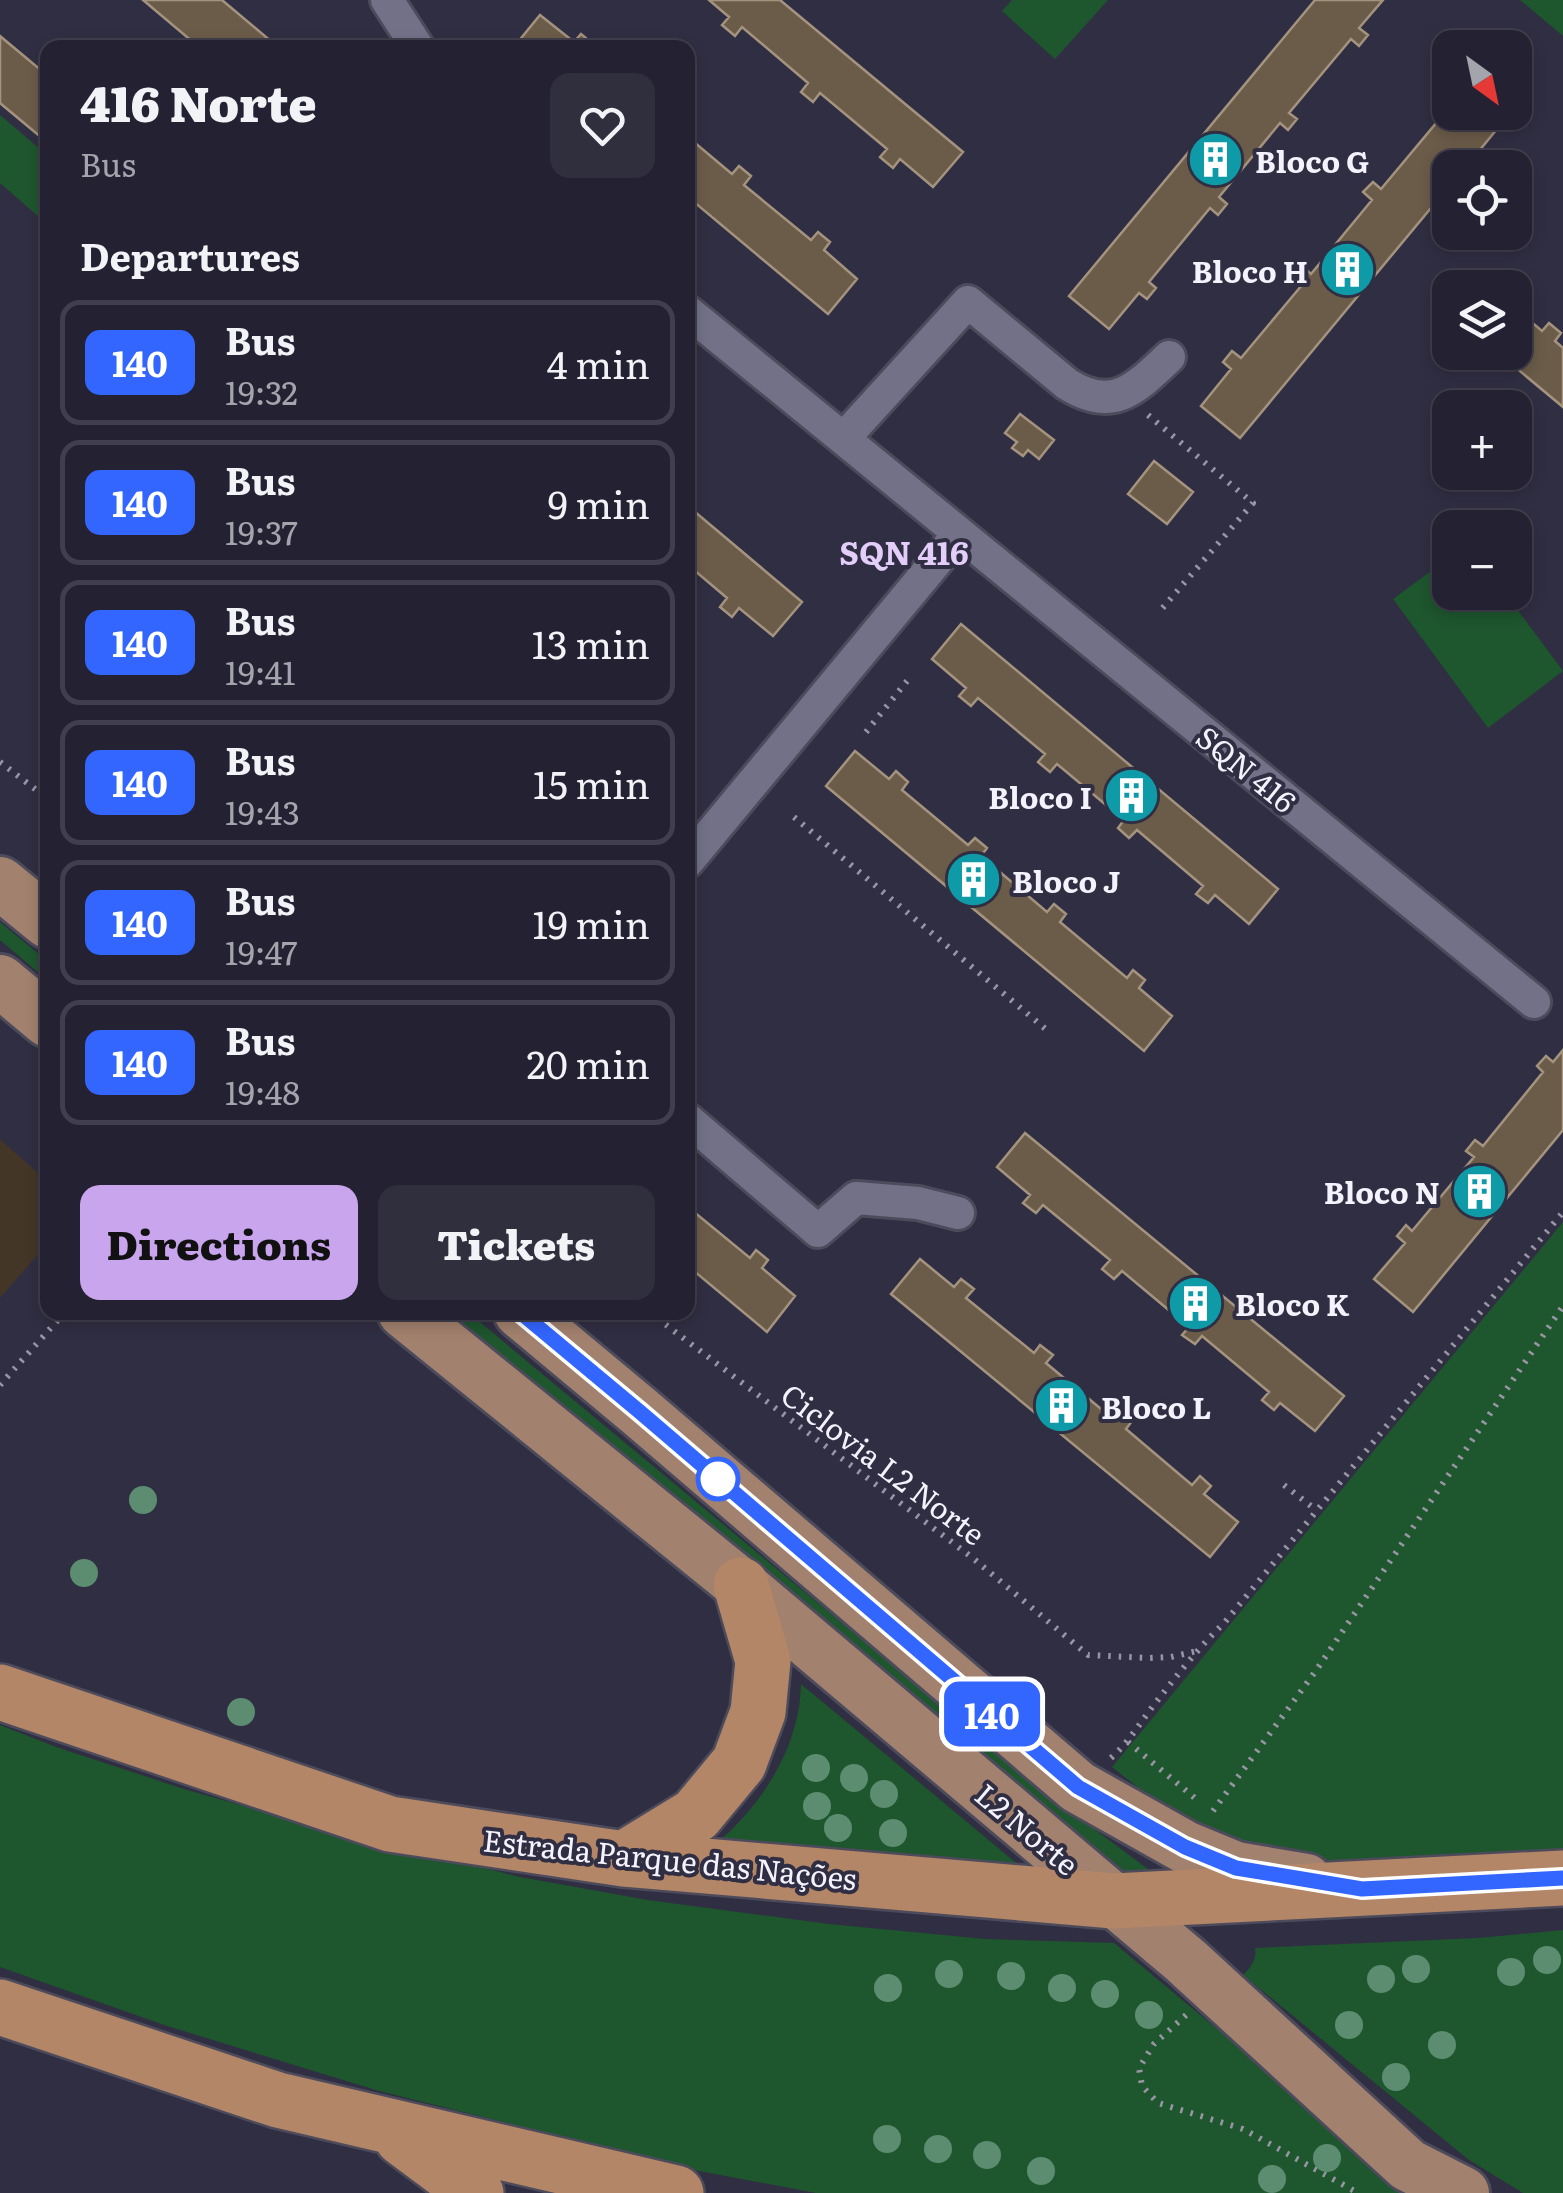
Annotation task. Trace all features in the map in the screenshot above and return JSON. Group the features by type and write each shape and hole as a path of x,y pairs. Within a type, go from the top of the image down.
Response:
{"highway":[{"path":"624,1859 696,1815 740,1763 758,1712 763,1661 741,1586"},
{"name":"Estrada Parque das Nações","path":"0,1692 390,1824 624,1859 1114,1901 1362,1889"},
{"path":"1362,1889 1563,1878"},
{"path":"0,2007 278,2100 676,2193"},
{"path":"384,2125 476,2193"}],"main road":[{"path":"0,883 40,916"},
{"path":"0,982 40,1014"},
{"name":"L2 Norte","path":"414,1320 741,1586 1186,1962 1408,2165 1463,2193"},
{"path":"530,1320 1078,1787 1185,1847 1236,1868 1362,1889"}],"street":[{"path":"387,0 414,40"},
{"path":"413,0 419,40"},
{"path":"844,438 968,302 1084,395 1118,396 1140,384 1169,357"},
{"name":"SQN 416","path":"695,318 1534,1002"},
{"path":"695,853 959,534"},
{"path":"695,1126 818,1231 856,1198 918,1203 958,1213"}],"path":[{"path":"1147,414 1253,502 1160,611"},
{"path":"866,732 907,681"},
{"path":"0,762 40,793"},
{"path":"794,818 1048,1031"},
{"path":"1107,1762 1128,1742 1198,1650 1563,1212"},
{"path":"1128,1742 1212,1812 1315,1672 1563,1306"},
{"path":"0,1385 57,1320"},
{"name":"Ciclovia L2 Norte","path":"660,1320 974,1559 1088,1655 1149,1658 1198,1650"},
{"path":"1284,1484 1316,1510"}],"shaded area":[{"path":"0,1139 40,1175 40,1252 0,1298"}],"green space":[{"path":"1012,0 1108,0 1055,59 1002,11"},
{"path":"1520,0 1563,0 1563,36"},
{"path":"0,115 40,149 40,218 0,183"},
{"path":"1432,570 1432,610 1518,610 1563,671 1488,728 1393,599"},
{"path":"0,922 40,955 40,974 0,940"},
{"path":"1563,1222 1563,1867 1387,1860 1295,1863 1256,1855 1169,1812 1112,1767"},
{"path":"456,1320 477,1320 1055,1800 1152,1872 1137,1887"},
{"path":"801,1684 1038,1881 718,1842 750,1810 776,1772 794,1729"},
{"path":"0,1725 184,1789 520,1877 648,1900 829,1924 985,1939 1114,1943 1414,2193 816,2193 694,2170 379,2091 164,2025 0,1967"},
{"path":"1563,1930 1563,2193 1523,2193 1469,2160 1243,1975 1253,1963 1255,1948 1478,1938"}],"building":[{"path":"143,0 222,0 270,40 190,40"},
{"path":"709,0 780,0 963,152 933,187 900,159 893,168 880,157 887,149 820,93 813,102 801,92 808,83 742,27 735,36 722,25 729,17"},
{"name":"Bloco G","path":"1315,0 1383,0 1359,28 1368,35 1359,46 1351,39 1289,113 1297,119 1288,130 1280,123 1219,197 1227,204 1218,215 1210,208 1149,282 1156,288 1147,299 1139,293 1109,329 1069,296"},
{"path":"540,15 571,40 520,40"},
{"path":"0,36 40,69 40,136 0,103"},
{"name":"Bloco H","path":"1432,128 1496,130 1480,150 1432,150 1432,207 1240,438 1201,406 1231,369 1223,362 1232,351 1241,358 1302,285 1293,277 1302,266 1311,274 1372,200 1363,192 1373,182 1381,189"},
{"path":"695,143 732,174 739,166 751,176 744,185 811,240 818,232 830,242 824,250 857,279 828,314 695,203"},
{"path":"1532,322 1542,331 1549,323 1561,333 1555,341 1563,348 1563,407 1519,370 1532,370"},
{"path":"1020,414 1054,440 1039,459 1028,450 1023,456 1012,448 1017,442 1005,433"},
{"path":"1154,461 1193,492 1167,524 1128,494"},
{"path":"695,512 802,602 773,636 739,608 732,617 720,607 727,598 695,571"},
{"name":"Bloco I","path":"961,624 1278,889 1249,924 1215,895 1208,903 1196,894 1203,886 1137,830 1129,838 1118,828 1124,820 1057,764 1050,772 1038,762 1045,754 978,698 971,706 959,696 966,688 932,659"},
{"name":"Bloco J","path":"855,751 889,779 896,771 908,782 902,790 968,845 975,838 987,848 981,856 1047,912 1054,904 1066,914 1060,922 1127,978 1133,970 1145,980 1139,988 1172,1016 1144,1051 826,786"},
{"name":"Bloco N","path":"1563,1050 1563,1130 1413,1312 1374,1279 1405,1243 1397,1236 1406,1225 1412,1231 1474,1157 1466,1151 1475,1140 1483,1146 1543,1072 1537,1066 1546,1056 1553,1062"},
{"name":"Bloco K","path":"1025,1133 1344,1396 1315,1431 1280,1403 1274,1410 1262,1400 1269,1392 1202,1336 1195,1344 1182,1335 1189,1327 1122,1271 1114,1279 1102,1269 1110,1260 1043,1205 1036,1213 1023,1203 1030,1195 997,1167"},
{"path":"695,1213 750,1258 756,1250 768,1260 762,1268 795,1296 767,1332 695,1272"},
{"name":"Bloco L","path":"920,1259 954,1287 961,1279 974,1289 966,1298 1034,1353 1040,1345 1053,1355 1046,1363 1113,1419 1120,1411 1132,1421 1126,1429 1192,1485 1200,1476 1211,1486 1204,1494 1238,1522 1210,1557 891,1294"}],"bus line":[{"name":"140","path":"530,1320 1078,1787 1185,1847 1236,1868 1362,1889 1563,1878"}],"place":[{"name":"Bloco G","path":"1216,160"},
{"name":"Bloco H","path":"1347,270"},
{"name":"Bloco I","path":"1131,796"},
{"name":"Bloco J","path":"973,880"},
{"name":"Bloco N","path":"1479,1191"},
{"name":"Bloco K","path":"1196,1303"},
{"name":"Bloco L","path":"1062,1406"}],"district":[{"name":"SQN 416","path":"904,551"}]}
